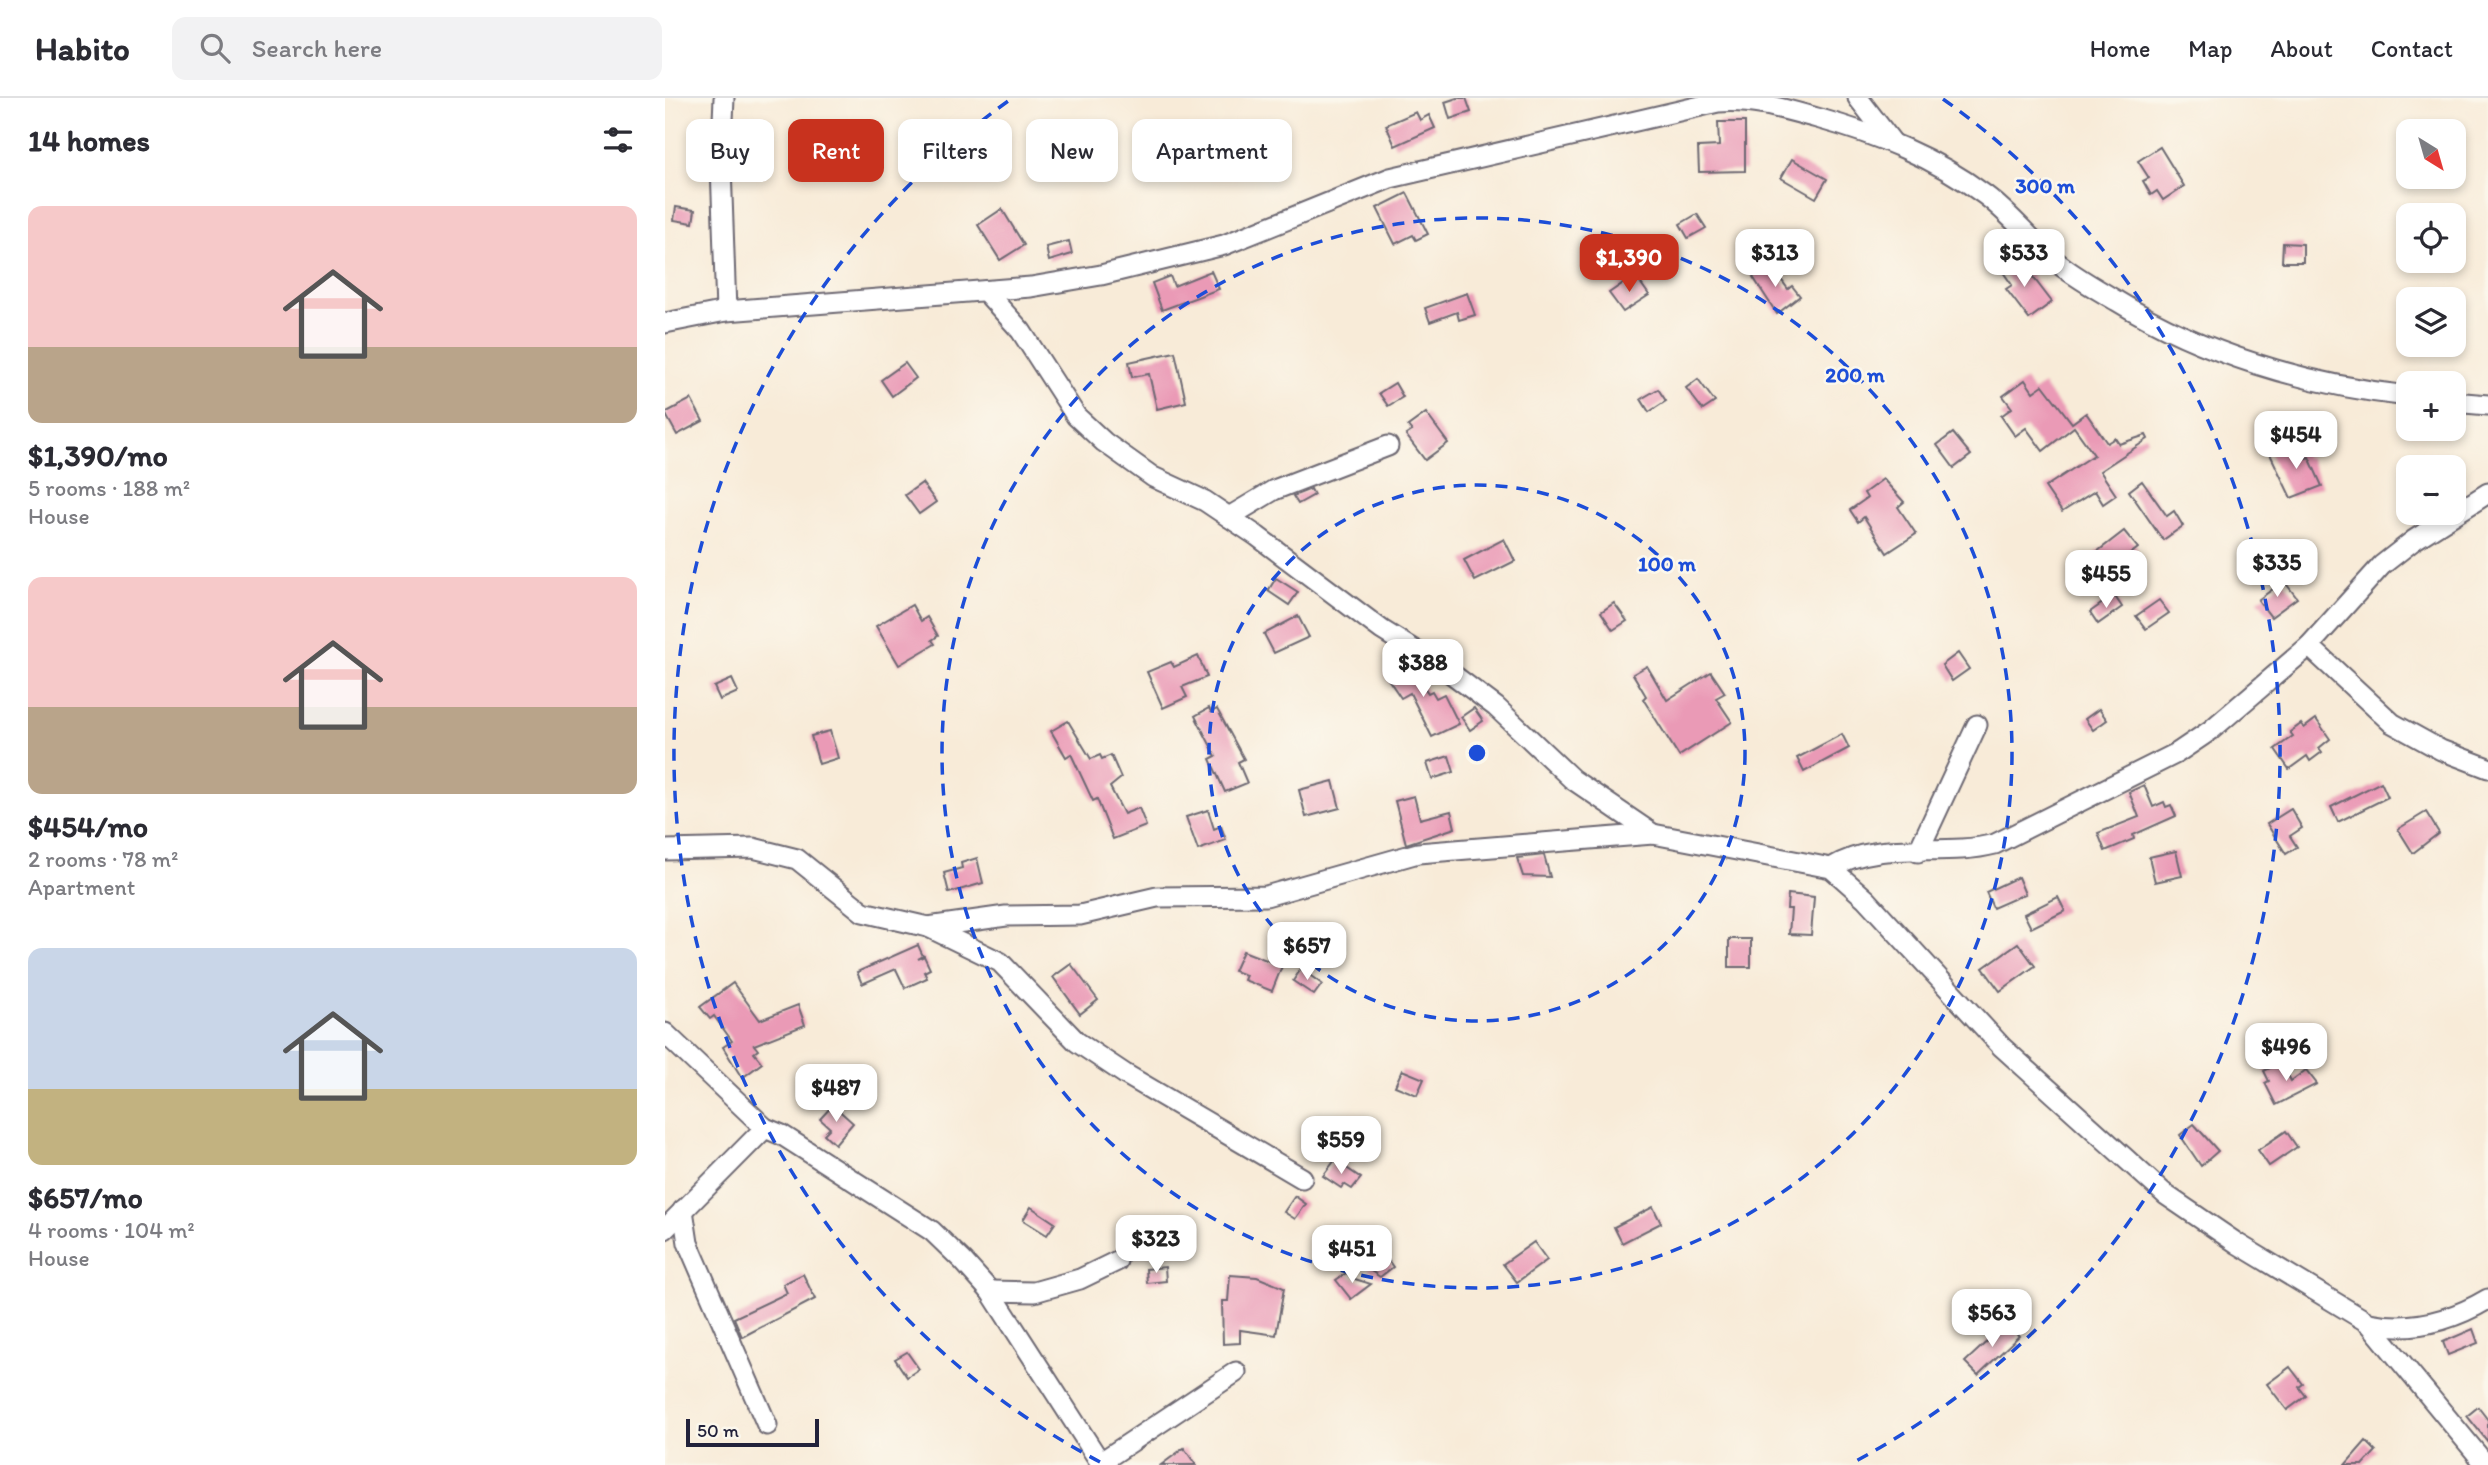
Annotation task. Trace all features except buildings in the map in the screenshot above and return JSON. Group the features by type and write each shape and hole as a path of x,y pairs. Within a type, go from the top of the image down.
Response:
{"street":[{"path":"724,98 721,166 726,310"},
{"path":"1859,98 1892,142"},
{"path":"665,323 726,310 1031,287 1101,275 1212,248 1390,178 1719,102 1742,99 1793,111 1892,142 1931,160 1986,196 2059,264 2119,303 2201,343 2270,369 2396,395"},
{"path":"985,291 1021,331 1076,416 1095,433 1153,477 1205,501 1230,517 1382,630 1496,706 1572,779 1653,834"},
{"path":"2466,403 2488,405"},
{"path":"1230,517 1275,490 1388,446"},
{"path":"1831,867 1863,853 1970,851 1995,844 2177,753 2269,683 2309,646 2382,565 2414,540 2488,494"},
{"path":"2309,646 2392,723 2441,750 2488,768"},
{"path":"1918,852 1977,725"},
{"path":"928,927 1006,916 1080,915 1157,897 1266,896 1418,853 1653,834 1831,867 1866,899 2001,1047 2166,1195 2238,1244 2369,1323 2486,1465"},
{"path":"665,850 753,848 797,859 863,912 928,927 1000,962 1086,1048 1302,1178"},
{"path":"665,1033 765,1128 782,1135 932,1231 990,1291 1102,1463 1236,1372"},
{"path":"665,1229 765,1128"},
{"path":"683,1210 688,1243 767,1425"},
{"path":"990,1291 1034,1292 1080,1279 1117,1261"},
{"path":"2369,1323 2405,1325 2447,1320 2488,1299"}]}
